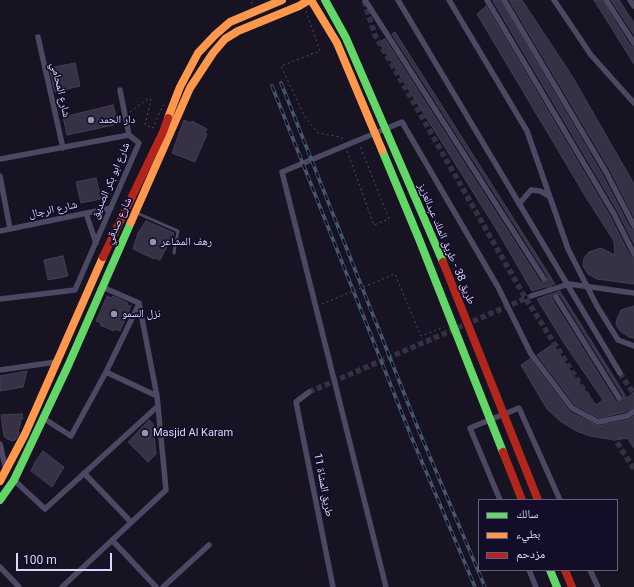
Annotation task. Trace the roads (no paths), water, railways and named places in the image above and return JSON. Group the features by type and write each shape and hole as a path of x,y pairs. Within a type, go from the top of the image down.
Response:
{"street":[{"name":"شارع صدقي","path":"0,481 25,434 91,283 163,132 180,87 198,53 215,34 230,22 282,0"},
{"name":"شارع صدقي","path":"0,500 14,480 68,366 190,88 213,53 225,39 310,0"},
{"name":"طريق 38 - طريق الملك عبدالعزيز","path":"310,0 337,43 416,232 522,499"},
{"name":"طريق 38 - طريق الملك عبدالعزيز","path":"325,0 346,38 408,184 433,238 538,499"},
{"path":"365,0 544,279"},
{"path":"398,0 620,373"},
{"path":"449,0 526,131 568,249 597,306 618,340 634,346"},
{"path":"504,0 606,172 634,226"},
{"path":"554,0 591,55 634,103"},
{"path":"606,0 634,43"},
{"path":"630,0 634,6"},
{"path":"488,1 614,214 634,254"},
{"name":"شارع المحامي","path":"38,37 63,148"},
{"path":"120,90 129,135"},
{"path":"171,110 179,113"},
{"path":"386,587 282,172 402,122 498,287 531,354 572,408 598,422 627,416 634,411"},
{"name":"شارع ابو بكر الصديق","path":"0,159 129,135 139,143 75,290 0,299"},
{"path":"0,176 10,229"},
{"path":"519,204 531,190 540,191 549,196"},
{"name":"شارع الرجال","path":"0,231 111,208"},
{"path":"86,213 96,243"},
{"path":"91,283 139,303"},
{"path":"531,296 569,284 634,294"},
{"path":"556,297 619,398"},
{"path":"43,418 71,436 106,372 139,303"},
{"path":"62,587 166,490 157,396 139,303"},
{"path":"0,370 56,362 68,366"},
{"path":"106,372 157,396"},
{"name":"طريق المشاة 11","path":"308,392 296,402 333,587"},
{"path":"14,480 45,509 158,406"},
{"path":"500,499 470,428 519,408 560,499"},
{"path":"0,444 6,470"},
{"path":"84,473 131,522"},
{"path":"112,540 156,587"},
{"path":"163,587 208,545"},
{"path":"0,567 19,587"},
{"path":"529,571 536,587"},
{"path":"550,571 557,587"},
{"path":"565,571 572,587"},
{"path":"590,571 598,587"}],"lane":[{"path":"135,213 178,231 174,253"}],"tunnel":[{"path":"364,1 375,35 523,294 634,469"},
{"path":"544,279 556,297"},
{"path":"309,392 529,297"},
{"path":"620,373 634,394"},
{"path":"619,398 634,422"}],"railway":[{"path":"281,83 419,431 478,570"},
{"path":"272,86 411,436 475,587"},
{"path":"478,571 485,587"}],"place":[{"name":"دار الحمد","path":"91,120"},
{"name":"رهف المشاعر","path":"153,242"},
{"name":"نزل السمو","path":"114,314"},
{"name":"Masjid Al Karam","path":"145,433"}]}
